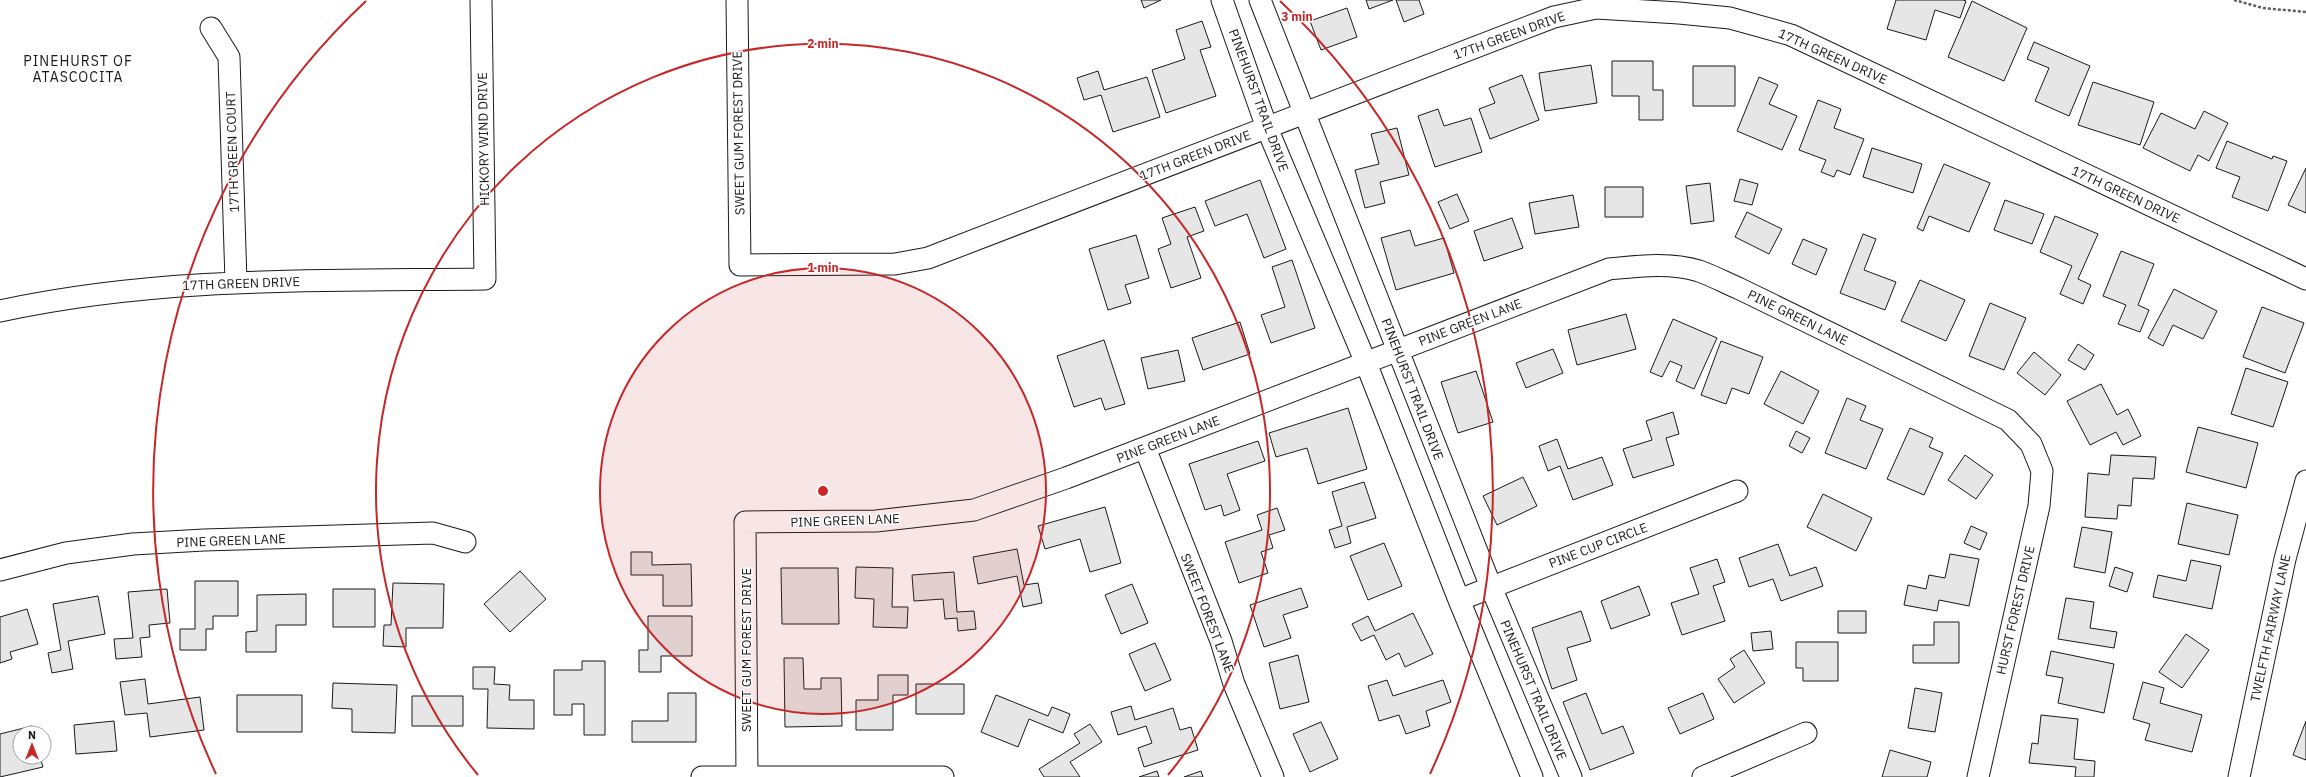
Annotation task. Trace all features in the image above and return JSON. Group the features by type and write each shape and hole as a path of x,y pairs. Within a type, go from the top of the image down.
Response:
{"street":[{"name":"HICKORY WIND DRIVE","path":"481,0 485,279"},
{"name":"SWEET GUM FOREST DRIVE","path":"737,0 740,265"},
{"name":"PINEHURST TRAIL DRIVE","path":"1222,0 1267,128 1366,363 1459,600 1532,777"},
{"name":"PINEHURST TRAIL DRIVE","path":"1260,0 1491,587 1571,777"},
{"name":"17TH GREEN DRIVE","path":"740,265 895,264 928,258 1267,128 1304,112 1554,17 1595,4 1730,18 1791,35 2306,279"},
{"name":"17TH GREEN COURT","path":"211,28 229,56 236,282"},
{"name":"PINE GREEN LANE","path":"745,522 876,521 974,510 1145,448 1609,269 1671,266 1699,271 1740,289 2001,416 2008,420 2031,444"},
{"name":"17TH GREEN DRIVE","path":"0,311 74,298 151,288 236,282 485,279"},
{"name":"HURST FOREST DRIVE","path":"1978,777 2039,506 2042,471 2031,444"},
{"name":"SWEET FOREST LANE","path":"1145,448 1221,641 1234,684 1273,777"},
{"name":"TWELFTH FAIRWAY LANE","path":"2239,777 2284,558 2306,481"},
{"name":"PINE CUP CIRCLE","path":"1459,600 1737,491"},
{"name":"SWEET GUM FOREST DRIVE","path":"745,522 747,777"},
{"name":"PINE GREEN LANE","path":"0,570 66,553 141,543 433,534 465,542"},
{"path":"1703,777 1806,733"},
{"path":"702,777 943,777"}],"path":[{"path":"2234,0 2263,8 2306,12"}],"building":[{"path":"1141,0 1161,0 1144,8"},
{"path":"1366,0 1393,0 1369,9"},
{"path":"1396,0 1419,0 1424,14 1404,22"},
{"path":"1896,0 1966,1 1960,18 1935,10 1926,40 1887,29"},
{"path":"1972,1 2027,28 2004,81 1948,57"},
{"path":"1347,8 1357,37 1321,50 1310,21"},
{"path":"1202,21 1211,47 1200,50 1216,96 1166,113 1152,70 1185,59 1176,30"},
{"path":"2034,42 2090,66 2069,116 2035,101 2049,68 2027,59"},
{"path":"1612,61 1653,61 1653,90 1663,90 1663,120 1639,120 1639,96 1612,96"},
{"path":"1591,65 1597,103 1545,111 1539,73"},
{"path":"1693,66 1735,66 1735,106 1693,106"},
{"path":"1098,71 1104,90 1147,77 1160,117 1113,132 1101,95 1084,100 1077,78"},
{"path":"1522,75 1539,120 1490,139 1479,109 1495,103 1489,88"},
{"path":"1759,77 1778,85 1769,104 1797,116 1782,150 1737,131"},
{"path":"2093,82 2154,102 2140,145 2078,125"},
{"path":"1818,100 1841,109 1834,128 1864,139 1850,175 1837,170 1834,177 1821,172 1826,160 1799,150"},
{"path":"1438,109 1444,126 1471,118 1482,152 1435,167 1418,116"},
{"path":"2204,111 2228,123 2209,161 2198,155 2190,171 2143,148 2161,113 2195,129"},
{"path":"1397,128 1409,175 1380,182 1385,203 1365,208 1355,170 1379,164 1371,134"},
{"path":"2227,141 2272,159 2273,156 2287,161 2268,211 2232,197 2240,177 2216,168"},
{"path":"1872,148 1922,164 1913,193 1863,177"},
{"path":"1944,164 1990,183 1969,232 1929,216 1923,231 1917,228"},
{"path":"2306,168 2306,213 2288,205"},
{"path":"1740,179 1758,184 1752,205 1734,201"},
{"path":"1260,180 1286,249 1264,258 1247,214 1215,226 1205,201"},
{"path":"1710,183 1714,221 1691,224 1686,186"},
{"path":"1605,187 1643,187 1643,217 1605,217"},
{"path":"1457,194 1469,221 1450,229 1438,202"},
{"path":"1573,195 1579,227 1535,234 1529,203"},
{"path":"2005,200 2044,214 2032,244 1994,230"},
{"path":"1195,207 1204,231 1187,237 1201,278 1171,288 1158,249 1171,244 1162,218"},
{"path":"1747,212 1782,229 1769,254 1735,237"},
{"path":"2055,216 2098,234 2078,279 2091,285 2083,304 2060,294 2072,266 2040,252"},
{"path":"1512,218 1523,248 1484,261 1474,231"},
{"path":"1410,230 1415,246 1444,238 1454,273 1396,290 1381,238"},
{"path":"1863,234 1876,239 1864,270 1896,282 1885,310 1840,293"},
{"path":"1136,235 1149,278 1125,285 1131,303 1108,310 1089,249"},
{"path":"1803,239 1827,249 1816,275 1792,264"},
{"path":"2121,251 2154,264 2138,305 2149,310 2140,332 2118,324 2126,305 2103,296"},
{"path":"1292,260 1315,328 1271,343 1261,315 1285,307 1272,267"},
{"path":"1920,280 1965,300 1946,341 1901,321"},
{"path":"2174,289 2217,311 2203,339 2173,325 2163,346 2148,338"},
{"path":"1990,303 2026,318 2004,370 1969,356"},
{"path":"2262,307 2304,323 2285,373 2243,357"},
{"path":"1626,314 1636,349 1577,365 1568,330"},
{"path":"1673,319 1717,338 1694,389 1676,381 1682,366 1670,361 1662,377 1650,372"},
{"path":"1240,322 1250,354 1203,370 1192,338"},
{"path":"1104,340 1125,404 1105,410 1101,398 1074,407 1057,356"},
{"path":"1721,341 1763,357 1749,394 1732,388 1726,404 1701,395"},
{"path":"2078,344 2094,355 2085,370 2068,360"},
{"path":"1553,349 1563,373 1526,388 1516,363"},
{"path":"1178,350 1185,381 1148,389 1141,358"},
{"path":"2034,352 2061,375 2045,395 2017,373"},
{"path":"2246,368 2288,382 2273,427 2231,414"},
{"path":"1476,371 1493,422 1458,433 1441,382"},
{"path":"1781,371 1819,391 1803,424 1764,404"},
{"path":"2101,384 2117,415 2128,409 2141,436 2123,445 2116,432 2090,445 2067,401"},
{"path":"1847,398 1866,406 1860,420 1883,429 1866,469 1825,453"},
{"path":"1348,408 1367,469 1318,484 1307,448 1276,457 1269,433"},
{"path":"1673,412 1679,434 1666,438 1674,465 1633,478 1623,449 1652,440 1646,421"},
{"path":"2198,427 2258,443 2246,488 2186,472"},
{"path":"1910,428 1933,438 1929,447 1943,453 1924,495 1887,479"},
{"path":"1796,431 1810,438 1802,453 1789,446"},
{"path":"1557,439 1568,469 1602,457 1613,485 1573,500 1560,466 1548,471 1539,446"},
{"path":"1258,441 1265,461 1227,474 1240,510 1224,516 1221,505 1205,510 1189,464"},
{"path":"1965,455 1993,475 1976,499 1948,480"},
{"path":"2111,455 2156,457 2154,479 2133,478 2131,506 2118,505 2117,519 2085,517 2088,473 2109,475"},
{"path":"1523,477 1537,506 1497,525 1483,496"},
{"path":"1364,482 1376,518 1347,527 1351,543 1335,548 1329,530 1342,526 1332,492"},
{"path":"1823,494 1872,518 1856,551 1807,527"},
{"path":"2187,503 2238,515 2229,555 2178,544"},
{"path":"1105,507 1121,563 1090,572 1080,539 1045,549 1038,526"},
{"path":"1277,508 1285,530 1269,535 1273,548 1261,552 1268,573 1239,583 1225,542 1262,530 1257,515"},
{"path":"1971,526 1987,533 1980,550 1964,543"},
{"path":"2082,527 2112,532 2105,573 2074,567"},
{"path":"1384,543 1402,586 1368,600 1350,556"},
{"path":"1778,544 1790,576 1816,567 1823,586 1781,601 1773,579 1749,587 1739,558"},
{"path":"1017,549 1024,585 1038,583 1042,603 1023,607 1017,576 978,584 973,557"},
{"path":"631,552 652,552 652,565 691,564 692,606 663,606 663,575 631,575"},
{"path":"1950,554 1979,559 1969,606 1939,600 1937,611 1904,605 1908,585 1926,589 1929,575 1945,578"},
{"path":"1717,559 1725,582 1713,586 1725,621 1682,635 1671,603 1699,594 1690,568"},
{"path":"2191,560 2221,566 2212,609 2153,597 2158,575 2186,581"},
{"path":"856,567 893,568 892,607 908,607 907,628 873,627 874,599 855,598"},
{"path":"2115,567 2133,573 2127,592 2109,586"},
{"path":"781,568 838,568 839,624 782,624"},
{"path":"520,571 546,599 510,632 484,604"},
{"path":"954,572 957,612 974,611 976,629 958,631 957,618 945,619 943,599 914,601 912,575"},
{"path":"195,581 238,581 238,616 213,616 213,629 206,629 206,650 180,650 180,629 195,629"},
{"path":"393,583 444,584 443,628 406,628 406,647 383,646 384,625 391,625"},
{"path":"1132,584 1148,623 1121,634 1105,595"},
{"path":"1639,586 1650,615 1611,629 1601,601"},
{"path":"1301,588 1308,607 1283,615 1291,638 1264,647 1250,605"},
{"path":"167,589 170,623 149,625 150,637 140,638 142,657 116,659 114,639 133,638 128,592"},
{"path":"333,589 375,589 375,627 333,627"},
{"path":"306,594 306,625 276,625 276,652 246,652 246,632 257,631 257,595"},
{"path":"98,596 105,634 68,641 73,669 52,673 48,653 61,650 53,604"},
{"path":"2066,598 2094,602 2090,628 2117,632 2114,648 2058,639"},
{"path":"27,609 38,644 10,652 12,659 0,663 0,617"},
{"path":"1581,611 1591,641 1567,648 1577,680 1552,689 1532,628"},
{"path":"1838,611 1866,611 1866,633 1838,633"},
{"path":"1413,613 1433,654 1405,667 1399,653 1386,660 1374,635 1361,641 1352,624 1368,616 1375,631"},
{"path":"648,616 692,616 692,656 661,656 661,672 639,672 639,650 648,650"},
{"path":"1934,622 1959,622 1959,663 1913,663 1913,645 1934,645"},
{"path":"1771,631 1773,649 1753,651 1751,633"},
{"path":"2186,634 2209,650 2182,688 2159,672"},
{"path":"1796,642 1838,642 1838,681 1803,681 1803,668 1796,668"},
{"path":"1155,643 1171,680 1145,691 1129,654"},
{"path":"1744,650 1765,683 1734,703 1718,679 1735,667 1730,659"},
{"path":"2051,651 2114,664 2104,713 2058,703 2063,678 2046,675"},
{"path":"1298,655 1309,702 1280,709 1269,663"},
{"path":"784,658 803,658 804,689 821,689 821,678 841,678 842,726 785,727"},
{"path":"582,661 605,661 605,735 584,735 584,704 572,704 572,715 554,715 554,670 582,670"},
{"path":"473,667 495,667 494,684 510,685 509,700 534,700 534,729 487,728 488,689 473,689"},
{"path":"878,675 908,675 908,695 893,695 893,730 856,730 856,700 878,700"},
{"path":"145,679 148,704 200,697 204,730 150,737 147,713 125,715 120,682"},
{"path":"1387,680 1393,696 1443,680 1451,702 1426,711 1430,726 1406,734 1399,715 1379,721 1368,686"},
{"path":"2143,682 2164,688 2160,703 2202,715 2192,752 2145,740 2150,724 2133,719"},
{"path":"333,683 397,685 395,733 352,732 352,709 332,708"},
{"path":"916,684 964,684 964,714 916,714"},
{"path":"1915,688 1942,693 1935,732 1908,728"},
{"path":"668,693 696,693 696,742 632,742 632,721 668,721"},
{"path":"1586,693 1602,734 1623,726 1634,753 1590,770 1563,702"},
{"path":"1703,693 1714,719 1680,734 1668,708"},
{"path":"237,695 302,695 302,732 237,732"},
{"path":"996,695 1048,716 1052,707 1070,714 1063,733 1029,719 1018,747 981,732"},
{"path":"412,696 463,696 463,726 412,726"},
{"path":"1131,706 1135,720 1173,708 1180,730 1191,727 1198,750 1144,767 1138,748 1152,743 1146,726 1118,735 1111,712"},
{"path":"2041,715 2078,719 2074,759 2095,761 2094,777 2075,777 2076,767 2029,763 2032,743 2038,744"},
{"path":"114,721 117,751 76,754 74,725"},
{"path":"2306,721 2306,760 2293,755"},
{"path":"1321,722 1338,759 1310,772 1293,734"},
{"path":"1090,724 1102,742 1070,762 1080,777 1044,777 1039,769 1080,743 1074,734"},
{"path":"12,731 12,765 42,765 43,767 0,777 0,734"},
{"path":"1890,750 1931,762 1927,777 1882,777"},
{"path":"1157,771 1159,777 1139,777"},
{"path":"1201,771 1203,777 1184,777"}],"district":[{"name":"PINEHURST OF ATASCOCITA","path":"78,70"}]}
